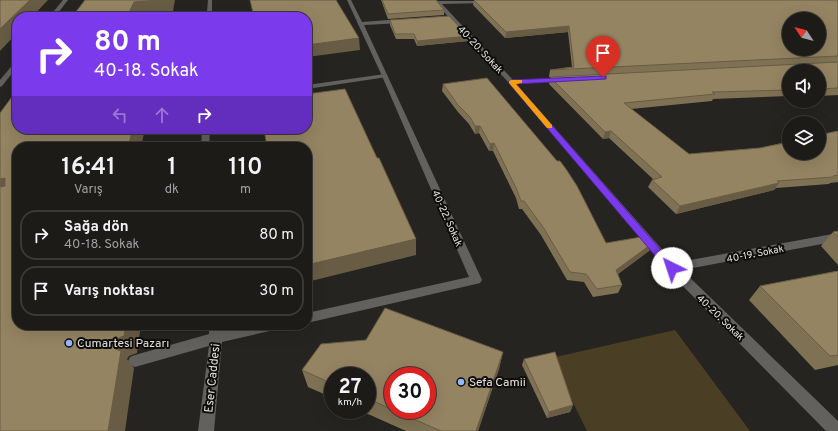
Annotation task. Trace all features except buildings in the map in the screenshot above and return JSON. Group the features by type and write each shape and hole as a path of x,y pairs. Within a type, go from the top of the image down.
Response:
{"street":[{"path":"56,12 66,0"},
{"path":"209,12 210,0"},
{"name":"40-22. Sokak","path":"312,317 476,280 385,76 349,0"},
{"path":"436,1 494,2"},
{"name":"40-20. Sokak","path":"436,1 448,18 511,82 672,268 837,431"},
{"path":"360,24 406,21"},
{"path":"0,86 12,70"},
{"path":"312,86 385,76"},
{"path":"511,82 574,79"},
{"name":"40-19. Sokak","path":"672,268 838,237"},
{"path":"135,362 215,331"},
{"name":"Eser Caddesi","path":"206,431 215,331"}],"shaded area":[{"path":"675,330 750,431 587,431 551,358"}],"slow traffic":[{"path":"520,82 511,82 550,127"}],"place":[{"name":"Cumartesi Pazarı","path":"69,343"},
{"name":"Sefa Camii","path":"461,382"}],"route":[{"path":"603,77 511,82 672,268"}]}
